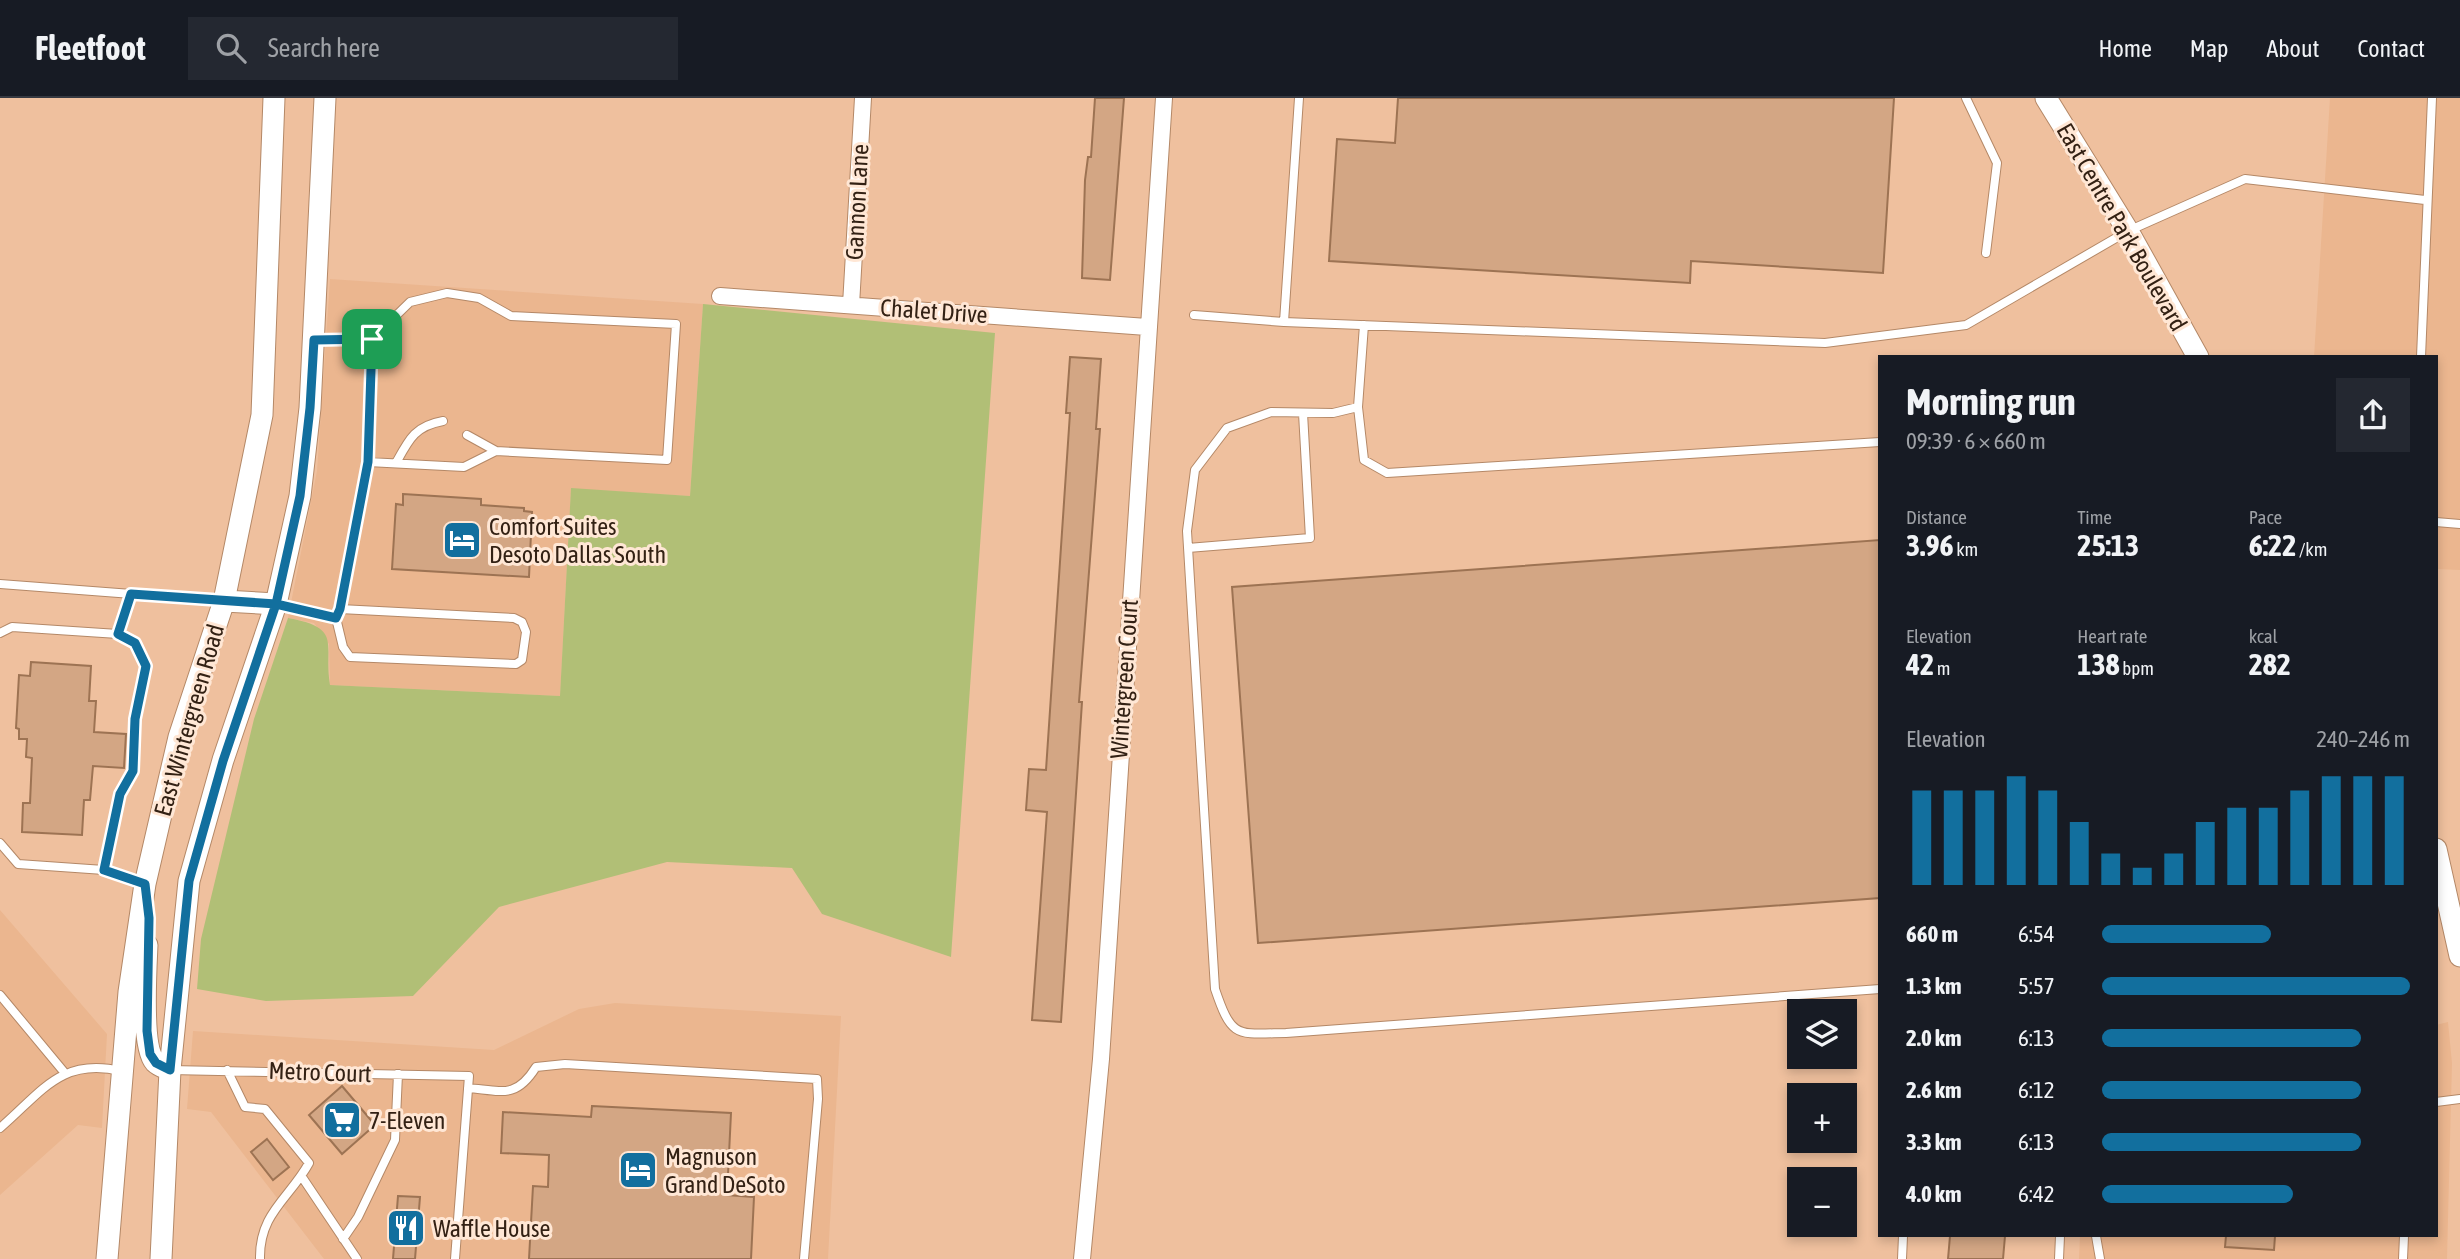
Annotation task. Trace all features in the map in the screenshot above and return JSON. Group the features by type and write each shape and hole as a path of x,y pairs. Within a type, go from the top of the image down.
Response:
{"main road":[{"name":"East Wintergreen Road","path":"107,1259 129,992 145,884 179,737 225,601 262,415 274,98"},
{"name":"East Wintergreen Road","path":"161,1259 170,1070 189,881 223,761 276,604 300,496 310,408 325,98"},
{"name":"East Centre Park Boulevard","path":"2046,98 2128,231 2197,355"},
{"path":"225,601 276,604"},
{"path":"2438,865 2442,897 2460,956"},
{"path":"145,884 149,918 147,1031 150,1054 156,1063 170,1070"}],"street":[{"name":"Gannon Lane","path":"851,305 863,98"},
{"name":"Wintergreen Court","path":"1082,1259 1101,1059 1164,98"},
{"name":"Chalet Drive","path":"720,296 1147,327"}],"lane":[{"path":"1283,322 1299,98"},
{"path":"1966,98 1997,163 1986,253"},
{"path":"2421,355 2425,200 2432,98"},
{"path":"1194,315 1283,322 1825,343 1966,325 2128,231 2245,179 2425,200"},
{"path":"314,340 372,339 410,302 447,293 479,298 511,316 676,324 667,460 496,451 467,435"},
{"path":"1364,325 1358,407 1364,460 1387,473 1878,443"},
{"path":"340,609 514,618 522,622 526,632 522,660 516,664 350,657 343,647 336,618 340,609 368,462 372,339"},
{"path":"1358,407 1333,414 1271,412 1227,428 1195,470 1188,548 1215,989 1226,1021 1244,1034 1878,989"},
{"path":"1188,548 1310,538 1303,413"},
{"path":"396,463 408,441 424,424 443,421"},
{"path":"368,462 464,467 496,451"},
{"path":"2438,522 2460,524"},
{"path":"0,584 225,601"},
{"path":"118,634 131,594"},
{"path":"276,604 336,618"},
{"path":"0,633 12,627 118,634 135,643 146,666 135,719 133,771 120,794 104,870"},
{"path":"0,843 18,864 104,870 145,884"},
{"path":"0,995 64,1072"},
{"path":"455,1259 468,1088 513,1091 526,1082 536,1067 565,1064 817,1079 818,1099 804,1259"},
{"path":"0,1128 64,1072 93,1065 123,1071"},
{"name":"Metro Court","path":"170,1070 469,1076 468,1088"},
{"path":"226,1070 245,1107 265,1109 309,1163 302,1177 272,1210 260,1259"},
{"path":"343,1239 358,1217 395,1140 398,1074"},
{"path":"2438,1101 2460,1099"},
{"path":"302,1177 357,1259"},
{"path":"1902,1259 1903,1237"},
{"path":"2059,1259 2060,1237"},
{"path":"2096,1237 2100,1259"},
{"path":"2403,1259 2404,1237"}],"shaded area":[{"path":"2330,98 2460,98 2460,570 2438,569 2438,355 2314,355"},
{"path":"330,279 703,304 690,496 571,489 560,696 330,685 329,644 314,623 288,618 317,471"},
{"path":"0,910 107,1034 102,1128 78,1125 0,1195"},
{"path":"615,1003 841,1016 828,1259 324,1259 211,1112 187,1109 193,1031 494,1050 579,1009"},
{"path":"2448,1022 2452,1063 2447,1259 2079,1259 2080,1237 2438,1237 2438,1024"}],"green space":[{"path":"703,304 995,333 951,957 822,914 792,868 667,862 499,907 413,996 266,1001 197,989 201,939 254,719 288,618 306,622 324,633 328,648 330,685 560,696 571,488 690,496"}],"building":[{"path":"1095,98 1124,98 1110,280 1082,278 1085,180 1088,157 1091,157"},
{"path":"1398,98 1894,98 1883,273 1691,261 1690,283 1329,261 1337,139 1395,143"},
{"path":"1070,357 1101,359 1096,429 1100,429 1079,702 1082,702 1061,1022 1032,1020 1047,812 1026,810 1029,769 1046,770 1070,413 1066,413"},
{"name":"Comfort Suites Desoto Dallas South","path":"403,494 481,499 481,505 524,508 524,511 532,512 529,577 392,569 396,504 403,505"},
{"path":"1878,540 1878,898 1258,943 1232,587"},
{"path":"31,662 91,666 89,701 96,701 94,732 126,734 124,768 93,766 90,800 84,800 82,835 22,832 23,803 30,803 32,758 26,757 27,739 19,739 19,729 16,728 19,675 30,676"},
{"name":"7-Eleven","path":"342,1086 375,1125 342,1154 309,1115"},
{"name":"Magnuson Grand DeSoto","path":"592,1106 731,1113 727,1195 754,1197 751,1259 529,1259 533,1186 548,1187 549,1155 501,1153 503,1112 591,1117"},
{"path":"267,1139 289,1167 273,1180 251,1152"},
{"name":"Waffle House","path":"398,1196 420,1197 415,1259 393,1259"},
{"path":"1950,1237 2005,1237 2003,1259 1948,1259"},
{"path":"2226,1237 2275,1237 2274,1250 2225,1247"}],"place":[{"name":"Comfort Suites Desoto Dallas South","path":"462,540"},
{"name":"7-Eleven","path":"342,1120"},
{"name":"Magnuson Grand DeSoto","path":"638,1170"},
{"name":"Waffle House","path":"406,1228"}],"route":[{"path":"372,339 314,340 300,496 276,604 131,594 118,634 135,643 146,666 135,719 133,771 120,794 104,870 145,884 149,918 146,948 147,1031 150,1054 156,1063 170,1070 189,881 223,761 276,604 336,618 340,609 368,462 372,339"}]}
